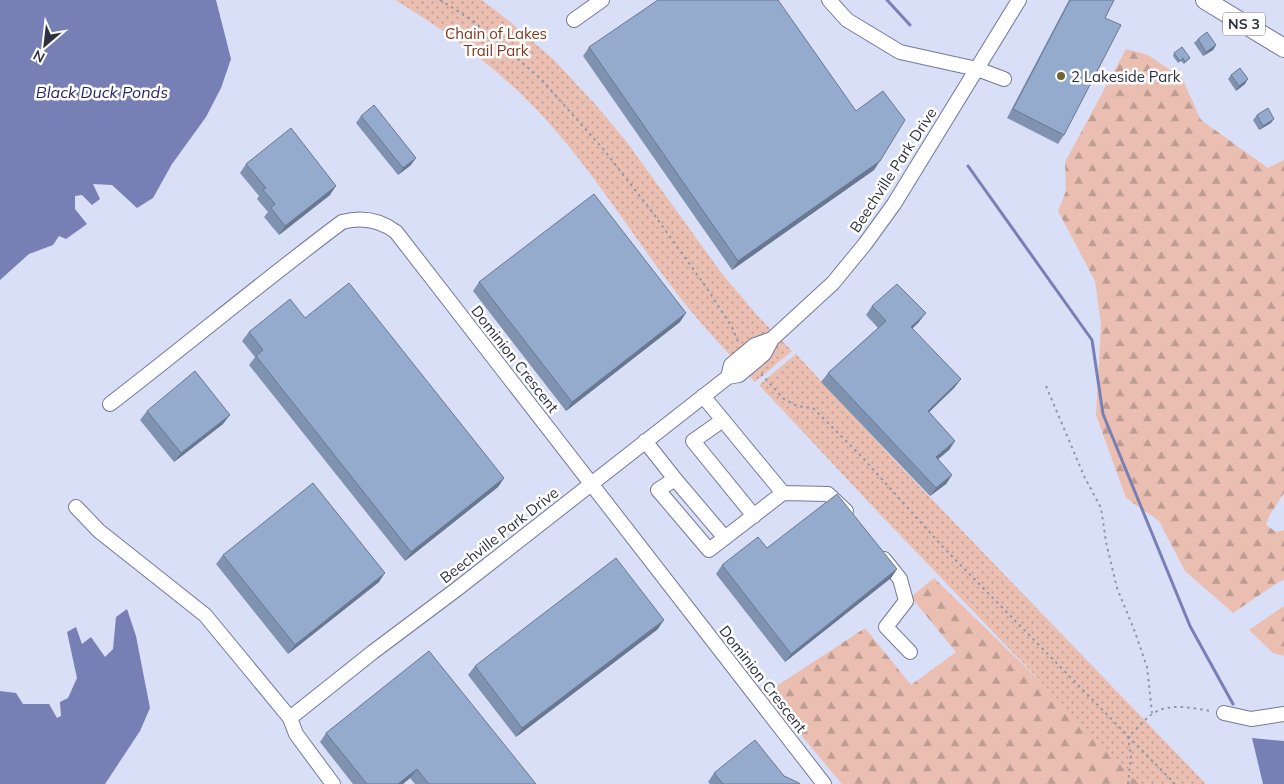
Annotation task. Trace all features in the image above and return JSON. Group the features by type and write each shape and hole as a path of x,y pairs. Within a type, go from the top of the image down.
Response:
{"main road":[{"name":"NS 3","path":"1205,0 1284,48"}],"street":[{"path":"574,20 602,0"},
{"path":"829,0 847,20 900,52 977,69 1004,79"},
{"name":"Beechville Park Drive","path":"290,718 703,396 728,377 739,375 748,359 764,354 772,339 833,283 894,204 1019,0"},
{"name":"Dominion Crescent","path":"110,404 282,267 342,222 369,220 383,224 396,232 824,784"},
{"path":"703,396 783,493"},
{"path":"723,420 693,441 754,516"},
{"path":"645,441 725,538"},
{"path":"675,479 658,490 709,550 783,493 828,494 842,505 854,519"},
{"path":"76,506 99,531 205,615 290,718 296,734 333,784"},
{"path":"877,549 900,579 906,601 886,627 910,652"},
{"path":"1224,713 1251,719 1284,714"}],"path":[{"path":"440,0 472,20 540,78 604,150 653,213 706,287 732,327 748,359 784,399 797,406 813,408 862,457 942,546 1175,784"},
{"path":"1046,386 1084,476 1101,508 1106,542 1117,588 1135,632 1146,667 1152,714"},
{"path":"1128,737 1152,714 1166,708 1186,707 1224,713"},
{"path":"1128,737 1131,756 1128,784"}],"green space":[{"name":"Chain of Lakes Trail Park","path":"395,0 482,0 554,60 626,141 723,275 757,315 792,351 755,382 682,300 584,165 548,122 513,87 476,55 436,26"},
{"path":"1126,49 1148,55 1182,78 1201,120 1268,168 1284,160 1284,493 1269,516 1266,525 1276,532 1284,530 1284,580 1233,613 1185,571 1159,521 1126,498 1096,415 1101,325 1095,281 1058,211 1066,191 1065,162"},
{"path":"796,354 899,465 1206,784 1139,784 876,510 759,385"},
{"path":"934,578 1120,759 1173,784 842,784 766,693 865,628 911,685 956,652 911,597"},
{"path":"1284,606 1284,656 1273,653 1249,630"}],"water":[{"name":"Black Duck Ponds","path":"0,0 216,0 231,59 221,88 206,117 172,164 153,198 137,208 112,185 93,184 100,199 92,205 82,195 75,196 75,209 87,224 66,239 59,236 53,245 29,254 0,280"},
{"path":"127,609 136,636 150,708 140,731 105,784 0,784 0,691 16,693 23,704 49,704 57,718 61,716 60,702 68,698 77,678 67,632 76,627 82,644 91,637 105,657 113,649 116,617"},
{"path":"1252,738 1284,741 1284,784 1263,784"}],"building":[{"path":"658,0 778,0 856,111 883,91 905,120 880,161 738,261 589,47"},
{"name":"2 Lakeside Park","path":"1070,0 1114,0 1105,18 1121,25 1064,135 1013,109"},
{"path":"1207,32 1216,45 1206,52 1198,39"},
{"path":"1182,47 1190,58 1185,62 1183,58 1180,61 1174,53"},
{"path":"1240,68 1248,79 1239,86 1231,75"},
{"path":"374,105 416,158 403,168 361,116"},
{"path":"1268,108 1274,119 1263,126 1257,115"},
{"path":"291,128 336,186 285,226 271,208 275,204 263,190 266,188 246,164"},
{"path":"594,194 686,313 572,402 479,282"},
{"path":"349,283 504,478 411,552 256,356 263,350 249,332 290,299 305,318"},
{"path":"897,284 926,313 911,327 961,379 928,411 955,441 936,457 952,475 936,488 828,373 886,321 872,306"},
{"path":"195,371 230,415 181,453 147,411"},
{"path":"313,483 385,573 295,645 223,555"},
{"path":"837,494 897,569 791,654 722,565 758,537 767,548"},
{"path":"616,558 664,620 522,728 475,666"},
{"path":"429,651 536,784 429,784 417,769 398,784 367,784 326,733"},
{"path":"755,740 784,776 800,784 723,784 714,773"}],"waterway":[{"path":"887,0 910,25"},
{"path":"968,166 1092,340 1103,414 1190,626 1233,704"}],"place":[{"name":"2 Lakeside Park","path":"1061,76"}]}
